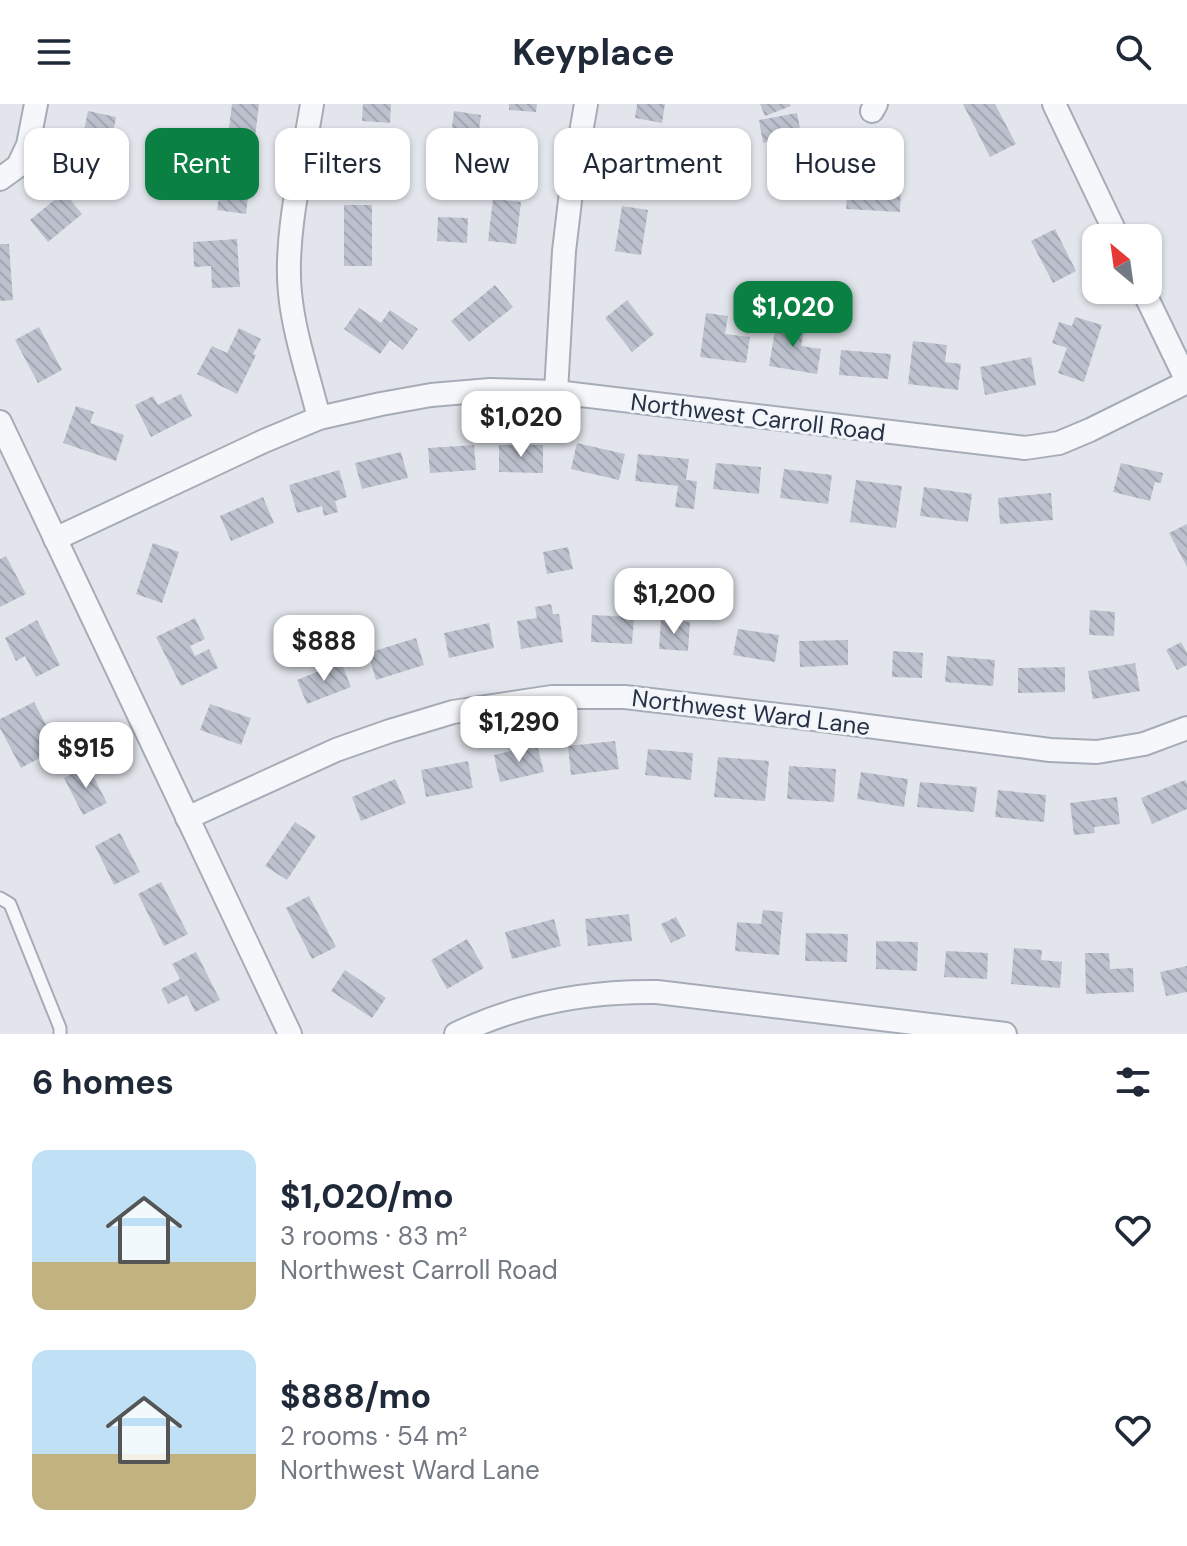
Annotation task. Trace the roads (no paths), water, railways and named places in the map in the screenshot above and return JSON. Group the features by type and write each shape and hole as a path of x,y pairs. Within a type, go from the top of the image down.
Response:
{"street":[{"path":"0,179 18,166 28,145 36,104"},
{"path":"312,104 291,235 290,291 319,418"},
{"path":"556,392 564,251 586,104"},
{"path":"1054,104 1111,224"},
{"path":"1150,304 1187,382"},
{"name":"Northwest Carroll Road","path":"55,539 319,418 431,395 490,390 556,392 1025,448 1059,443 1187,382"},
{"path":"0,422 290,1034"},
{"name":"Northwest Ward Lane","path":"187,818 308,762 390,731 453,712 552,697 625,697 1050,750 1097,752 1144,744 1187,728"},
{"path":"456,1034 490,1019 564,999 616,992 657,992 1005,1034"}],"lane":[{"path":"0,898 10,904 60,1034"}]}
